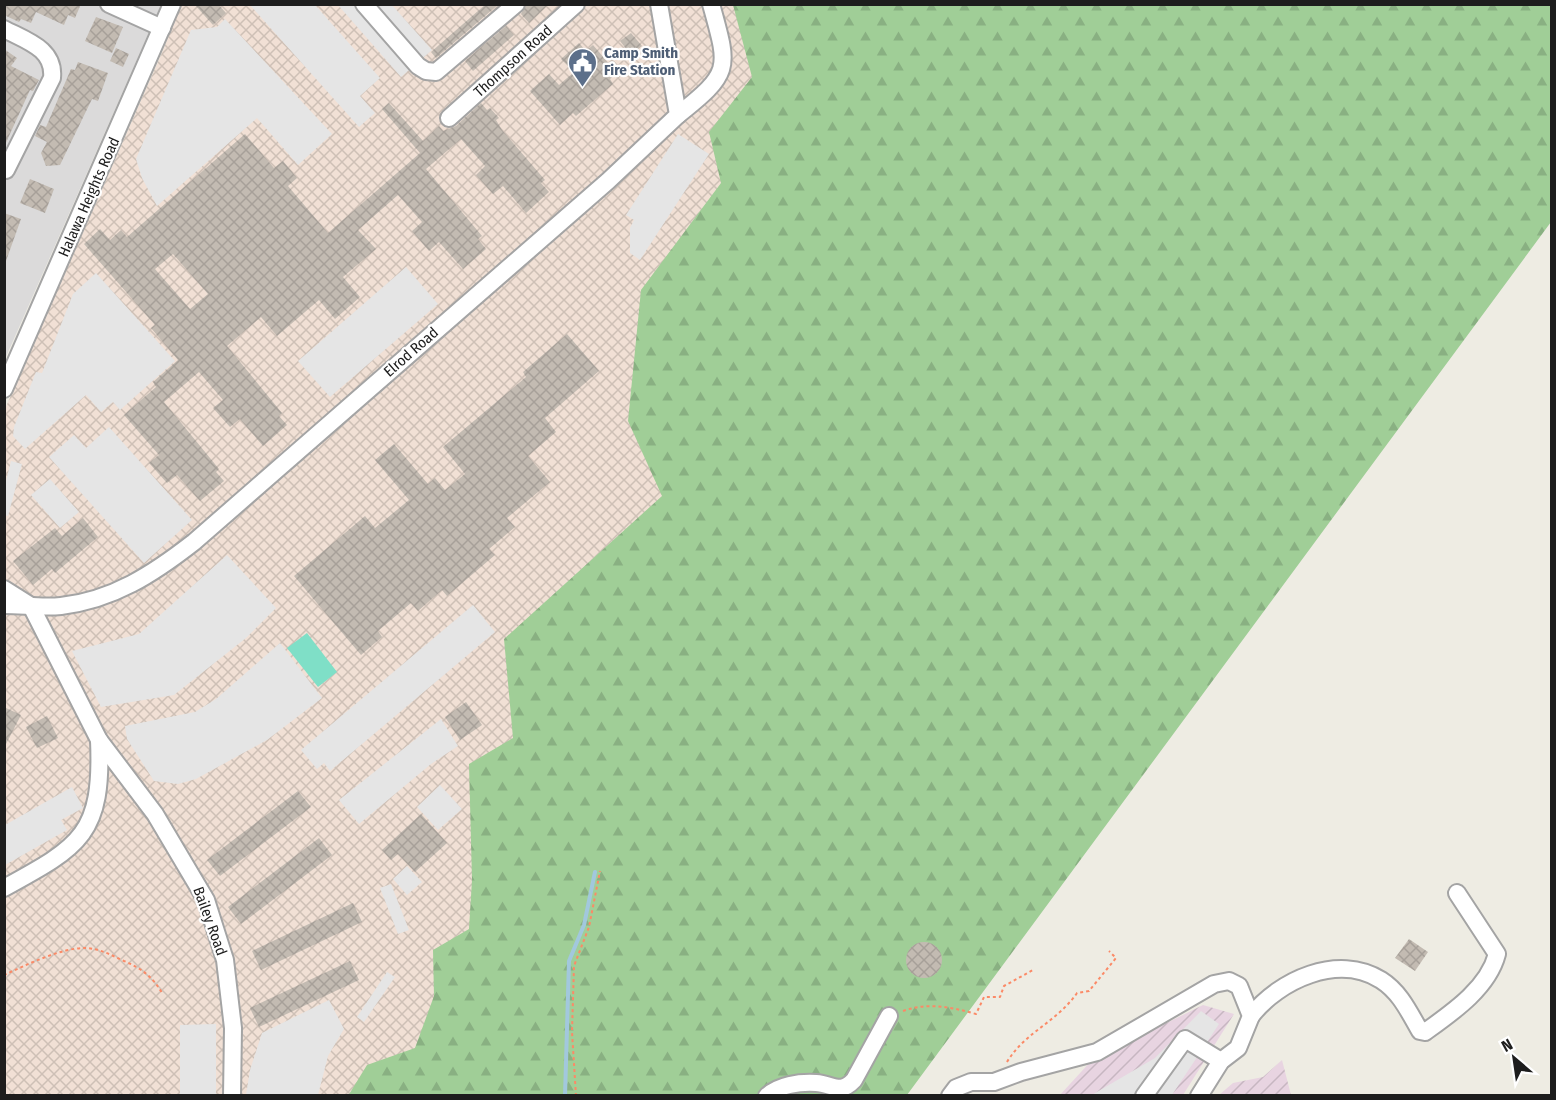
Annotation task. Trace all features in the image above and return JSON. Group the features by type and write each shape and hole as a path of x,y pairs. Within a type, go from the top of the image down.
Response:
{"street":[{"path":"109,4 162,28"},
{"name":"Halawa Heights Road","path":"4,389 172,4"},
{"path":"364,4 418,66 426,71 436,72 516,4"},
{"name":"Thompson Road","path":"449,118 576,4"},
{"path":"659,4 678,115"},
{"name":"Elrod Road","path":"31,606 60,606 98,598 126,589 160,569 599,189 678,115 708,91 721,71 725,53 711,4"},
{"path":"4,29 39,48 48,56 53,66 52,78 6,170"},
{"path":"4,589 31,606"},
{"path":"4,605 31,606"},
{"name":"Bailey Road","path":"31,606 99,740 155,814 206,900 225,960 233,1028 232,1095"},
{"name":"Bailey Road","path":"4,888 57,859 74,845 87,829 100,770 99,740"},
{"path":"1199,1095 1221,1061 1238,1048 1251,1016 1264,999 1303,976 1331,971 1360,970 1382,981 1403,1001 1420,1031 1425,1032 1470,996 1493,968 1497,954 1457,893"},
{"path":"950,1095 956,1088 970,1082 994,1082 1021,1072 1097,1052 1214,984 1229,981 1239,986 1247,1001 1251,1016"},
{"path":"767,1095 774,1089 795,1084 818,1083 837,1089 847,1088 854,1080 889,1016"},
{"path":"1144,1095 1185,1039 1221,1061"}],"path":[{"path":"576,1095 572,1032 574,966 589,927 600,871"},
{"path":"4,975 47,958 82,948 100,950 137,966 155,980 162,993"},
{"path":"994,1082 1017,1044 1067,1006 1077,993 1089,991 1116,958 1109,951"},
{"path":"889,1016 919,1006 950,1007 976,1014 984,997 1000,998 1004,986 1033,970"}],"shaded area":[{"path":"5,5 161,5 5,359"},
{"path":"181,5 1313,5 658,1095 5,1096 5,409"},
{"path":"250,5 315,5 380,78 360,96 375,113 359,127"},
{"path":"338,5 392,5 432,50 401,77"},
{"path":"225,19 332,134 298,165 257,118 157,206 142,178 136,159 191,30 217,27"},
{"path":"678,134 709,154 640,260 630,253 630,228 634,220 626,215"},
{"path":"406,267 438,304 330,397 298,361"},
{"path":"96,273 175,361 120,410 113,402 101,412 86,395 25,449 13,436 14,427 36,372 42,373 73,294"},
{"path":"109,427 192,520 144,563 49,457 74,435 86,448"},
{"path":"11,461 22,464 8,516 5,515 5,485"},
{"path":"50,479 79,512 60,528 31,495"},
{"path":"227,555 276,608 246,638 174,695 101,707 72,651 139,634"},
{"path":"473,605 495,632 330,771 324,763 317,769 301,750"},
{"path":"280,643 322,698 267,740 196,779 178,784 154,781 127,739 125,726 195,712 216,699"},
{"path":"441,719 458,746 431,764 359,824 339,800"},
{"path":"440,785 462,809 438,830 417,807"},
{"path":"72,787 83,808 61,820 67,830 5,865 5,825"},
{"path":"407,866 422,882 407,895 393,879"},
{"path":"391,884 409,930 398,934 380,888"},
{"path":"387,972 395,977 364,1022 357,1017"},
{"path":"329,1000 344,1029 328,1056 318,1095 246,1095 250,1070 262,1033"},
{"path":"1203,1005 1234,1014 1183,1095 1059,1096 1092,1060"},
{"path":"1201,1011 1219,1024 1172,1095 1090,1096 1155,1058"},
{"path":"216,1024 216,1094 218,1095 180,1095 180,1025"},
{"path":"1282,1060 1291,1095 1219,1095 1233,1083 1263,1077"}],"green space":[{"path":"733,5 1551,5 1551,222 907,1095 348,1096 367,1065 415,1048 434,996 433,950 469,929 472,880 469,764 513,738 504,639 662,496 628,421 641,290 721,183 709,132 752,77"},
{"path":"307,633 337,672 318,687 287,648"}],"building":[{"path":"4,4 81,4 75,18 68,15 64,25 36,12 31,23 21,19 19,22 4,15"},
{"path":"194,4 218,4 226,13 213,25"},
{"path":"486,4 499,4 436,58 431,52"},
{"path":"526,4 549,4 529,23 521,14"},
{"path":"96,17 123,27 112,53 85,41"},
{"path":"506,26 514,35 473,71 465,61"},
{"path":"631,33 642,46 631,55 620,41"},
{"name":"Camp Smith Fire Station","path":"579,43 586,51 593,45 617,73 610,79 613,84 576,116 573,113 560,125 530,91 549,74 559,85 574,72 561,59"},
{"path":"116,48 129,54 123,67 110,61"},
{"path":"4,49 17,58 11,66 39,80 33,91 30,90 4,147"},
{"path":"78,62 108,73 98,101 92,99 60,165 46,166 41,153 47,142 35,136 40,125 46,127 71,69 75,70"},
{"path":"389,103 423,141 439,126 443,131 456,126 481,103 487,110 490,108 499,118 496,120 502,130 545,180 541,183 549,192 526,213 503,186 493,194 476,175 485,166 461,139 426,169 482,236 478,239 486,249 463,269 439,242 429,251 412,231 422,222 398,195 358,230 376,249 343,277 360,297 335,319 319,300 277,336 261,317 227,346 282,413 279,416 287,425 263,446 240,419 230,427 213,408 223,400 199,372 164,402 219,469 216,472 224,481 200,501 177,475 167,483 149,463 159,455 124,415 156,387 153,382 178,360 151,328 155,325 84,244 100,229 110,240 121,230 127,237 245,134 274,168 283,161 297,178 288,186 328,233 420,153 382,109","holes":["173,254 208,294 190,309 155,269"]},
{"path":"30,179 54,189 45,213 20,203"},
{"path":"4,213 21,219 6,261 4,261"},
{"path":"567,334 599,371 545,418 556,432 528,456 550,482 507,518 515,527 489,549 495,555 447,596 442,590 418,611 411,603 378,631 382,637 361,655 294,576 365,516 375,528 409,500 375,460 394,444 428,484 435,478 445,490 465,474 443,447 526,377 523,372"},
{"path":"83,518 98,537 55,573 52,569 33,585 13,561 55,528 62,536"},
{"path":"466,702 482,725 460,740 445,717"},
{"path":"4,707 21,715 4,748"},
{"path":"47,716 58,738 37,748 26,727"},
{"path":"298,791 311,807 220,876 207,860"},
{"path":"421,814 447,843 415,872 398,854 391,860 382,850"},
{"path":"319,838 332,855 241,924 228,907"},
{"path":"353,903 362,922 261,970 252,951"},
{"path":"1409,939 1428,952 1415,971 1395,958"},
{"path":"924,942 936,948 942,960 936,972 924,978 912,972 906,960 912,948"},
{"path":"350,961 359,980 259,1027 250,1008"}],"waterway":[{"path":"565,1096 569,961 584,925 595,872"}],"place":[{"name":"Camp Smith Fire Station","path":"583,88"}]}
